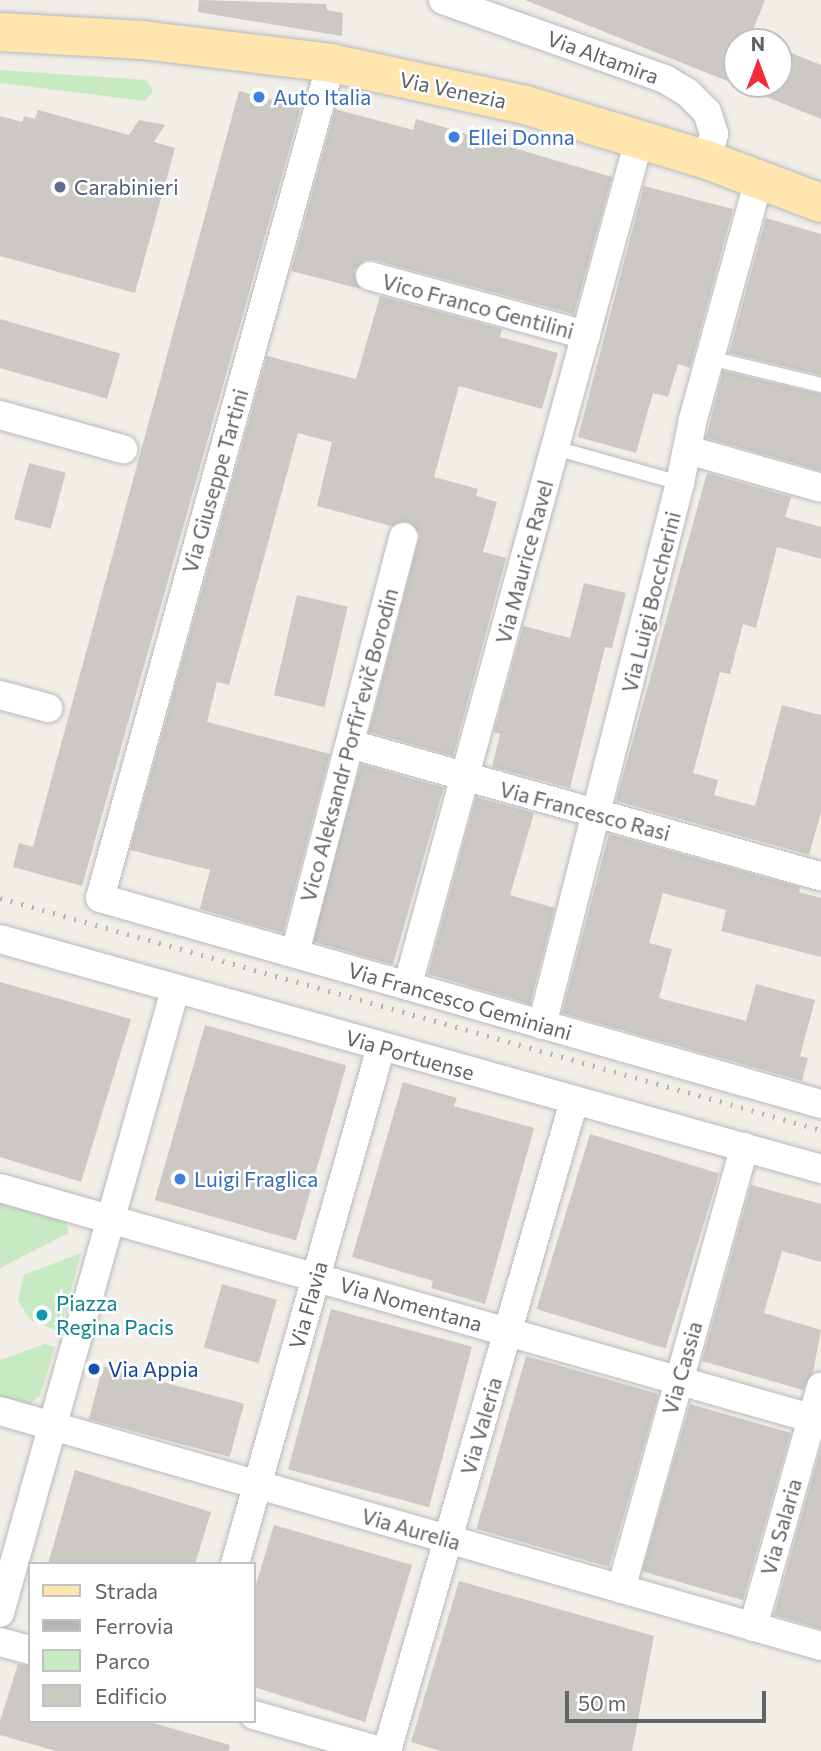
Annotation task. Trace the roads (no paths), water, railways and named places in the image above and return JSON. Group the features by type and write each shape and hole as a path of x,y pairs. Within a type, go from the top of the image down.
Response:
{"main road":[{"name":"Via Venezia","path":"0,32 154,41 331,63 525,105 707,160 817,201"}],"street":[{"name":"Via Altamira","path":"443,0 665,79 687,92 707,112 714,134 707,160"},
{"name":"Via Giuseppe Tartini","path":"100,898 331,63"},
{"name":"Via Maurice Ravel","path":"408,984 639,140"},
{"name":"Via Luigi Boccherini","path":"542,1025 710,358 759,179"},
{"name":"Vico Franco Gentilini","path":"370,276 586,335"},
{"path":"0,415 123,449"},
{"path":"688,450 821,488"},
{"name":"Vico Aleksandr Porfir'evič Borodin","path":"295,953 403,537"},
{"path":"0,695 48,708"},
{"name":"Via Francesco Rasi","path":"349,744 821,876"},
{"name":"Via Francesco Geminiani","path":"100,898 821,1104"},
{"name":"Via Portuense","path":"0,939 821,1169"},
{"path":"0,1613 175,990"},
{"name":"Via Flavia","path":"236,1562 381,1047"},
{"name":"Via Valeria","path":"387,1751 574,1101"},
{"name":"Via Cassia","path":"621,1589 744,1147"},
{"name":"Via Nomentana","path":"0,1188 816,1420"},
{"name":"Via Salaria","path":"753,1627 816,1420 821,1386"},
{"name":"Via Aurelia","path":"0,1412 821,1646"},
{"path":"0,1642 28,1649"},
{"path":"256,1716 380,1751"}],"lane":[{"path":"710,358 821,385"},
{"path":"555,448 680,483"}],"railway":[{"path":"0,898 821,1130"}],"place":[{"name":"Auto Italia","path":"259,97"},
{"name":"Ellei Donna","path":"454,137"},
{"name":"Carabinieri","path":"60,187"},
{"name":"Luigi Fraglica","path":"180,1179"},
{"name":"Piazza Regina Pacis","path":"42,1315"},
{"name":"Via Appia","path":"94,1369"}]}
